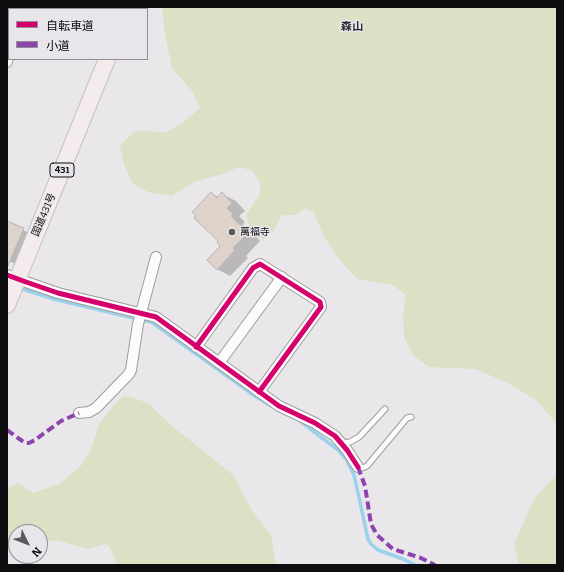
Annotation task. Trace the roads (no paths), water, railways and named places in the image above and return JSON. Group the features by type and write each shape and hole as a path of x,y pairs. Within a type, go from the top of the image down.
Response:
{"highway":[{"name":"国道431号","path":"7,305 13,281 108,60"}],"street":[{"path":"79,413 89,412 96,408 129,374 131,370 140,318 156,257"},
{"path":"196,347 253,268 260,264 320,302 321,307 259,392"},
{"path":"219,363 282,278"},
{"path":"13,281 140,318 156,317 279,406 315,423 335,436 358,467"}],"lane":[{"path":"341,443 350,442 359,437 385,409"},
{"path":"358,467 362,468 367,466 407,418 411,417"}],"water":[{"path":"7,279 152,319 243,385 259,401 151,324 54,301 7,286"}],"waterway":[{"path":"249,392 271,406"},
{"path":"300,421 338,450 346,459 354,475 368,539 371,544 378,550 415,565"}],"place":[{"name":"萬福寺","path":"232,232"}],"district":[{"name":"森山","path":"352,27"}]}
